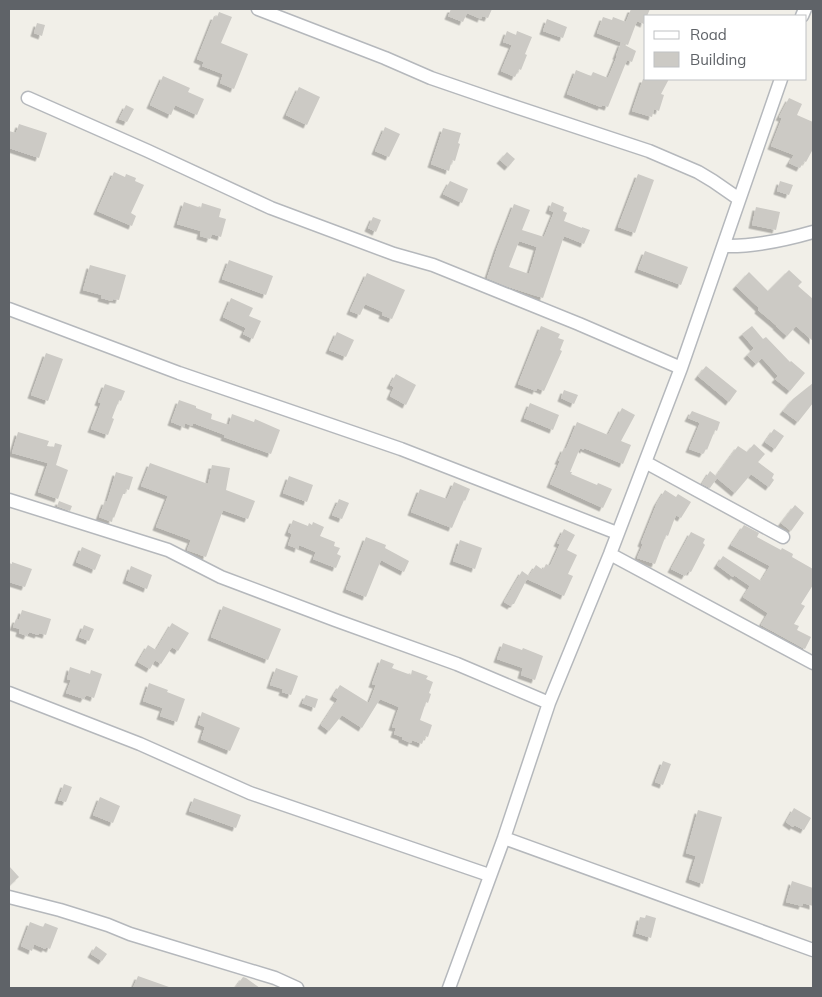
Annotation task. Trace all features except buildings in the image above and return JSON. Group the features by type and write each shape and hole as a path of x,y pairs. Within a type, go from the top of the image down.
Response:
{"street":[{"path":"258,9 385,58 431,78 649,152 698,172 739,199"},
{"path":"449,988 504,838 549,703 610,554 681,368 781,80"},
{"path":"28,98 148,150 271,208 394,254 433,265 579,324 681,368"},
{"path":"724,246 762,243 797,237 813,232"},
{"path":"9,309 179,373 401,449 617,533"},
{"path":"645,462 783,537"},
{"path":"9,500 168,550 221,577 457,664 549,703"},
{"path":"610,554 813,662"},
{"path":"9,692 140,744 250,793 489,875"},
{"path":"504,838 813,950"},
{"path":"9,897 108,925 130,934 275,978 298,988"}]}
